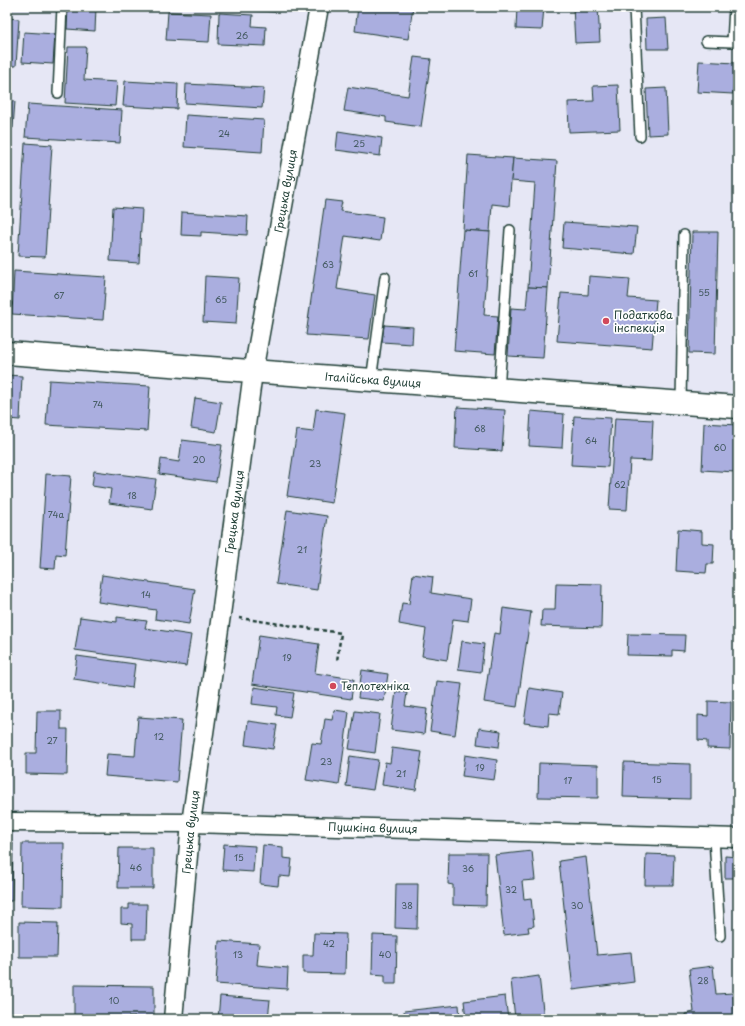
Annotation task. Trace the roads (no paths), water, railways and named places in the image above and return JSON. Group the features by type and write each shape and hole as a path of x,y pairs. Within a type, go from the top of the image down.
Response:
{"street":[{"name":"Грецька вулиця","path":"173,1019 190,823 221,615 253,372 319,7"},
{"name":"Італійська вулиця","path":"7,353 738,407"},
{"name":"Пушкіна вулиця","path":"7,822 190,823 738,838"}],"lane":[{"path":"58,93 62,7"},
{"path":"634,7 640,136"},
{"path":"706,41 732,42 734,7"},
{"path":"499,390 510,230"},
{"path":"681,402 684,235"},
{"path":"371,381 385,277"},
{"path":"714,838 720,936"}],"place":[{"name":"Податкова інспекція","path":"606,321"},
{"name":"Теплотехніка","path":"333,686"}]}
